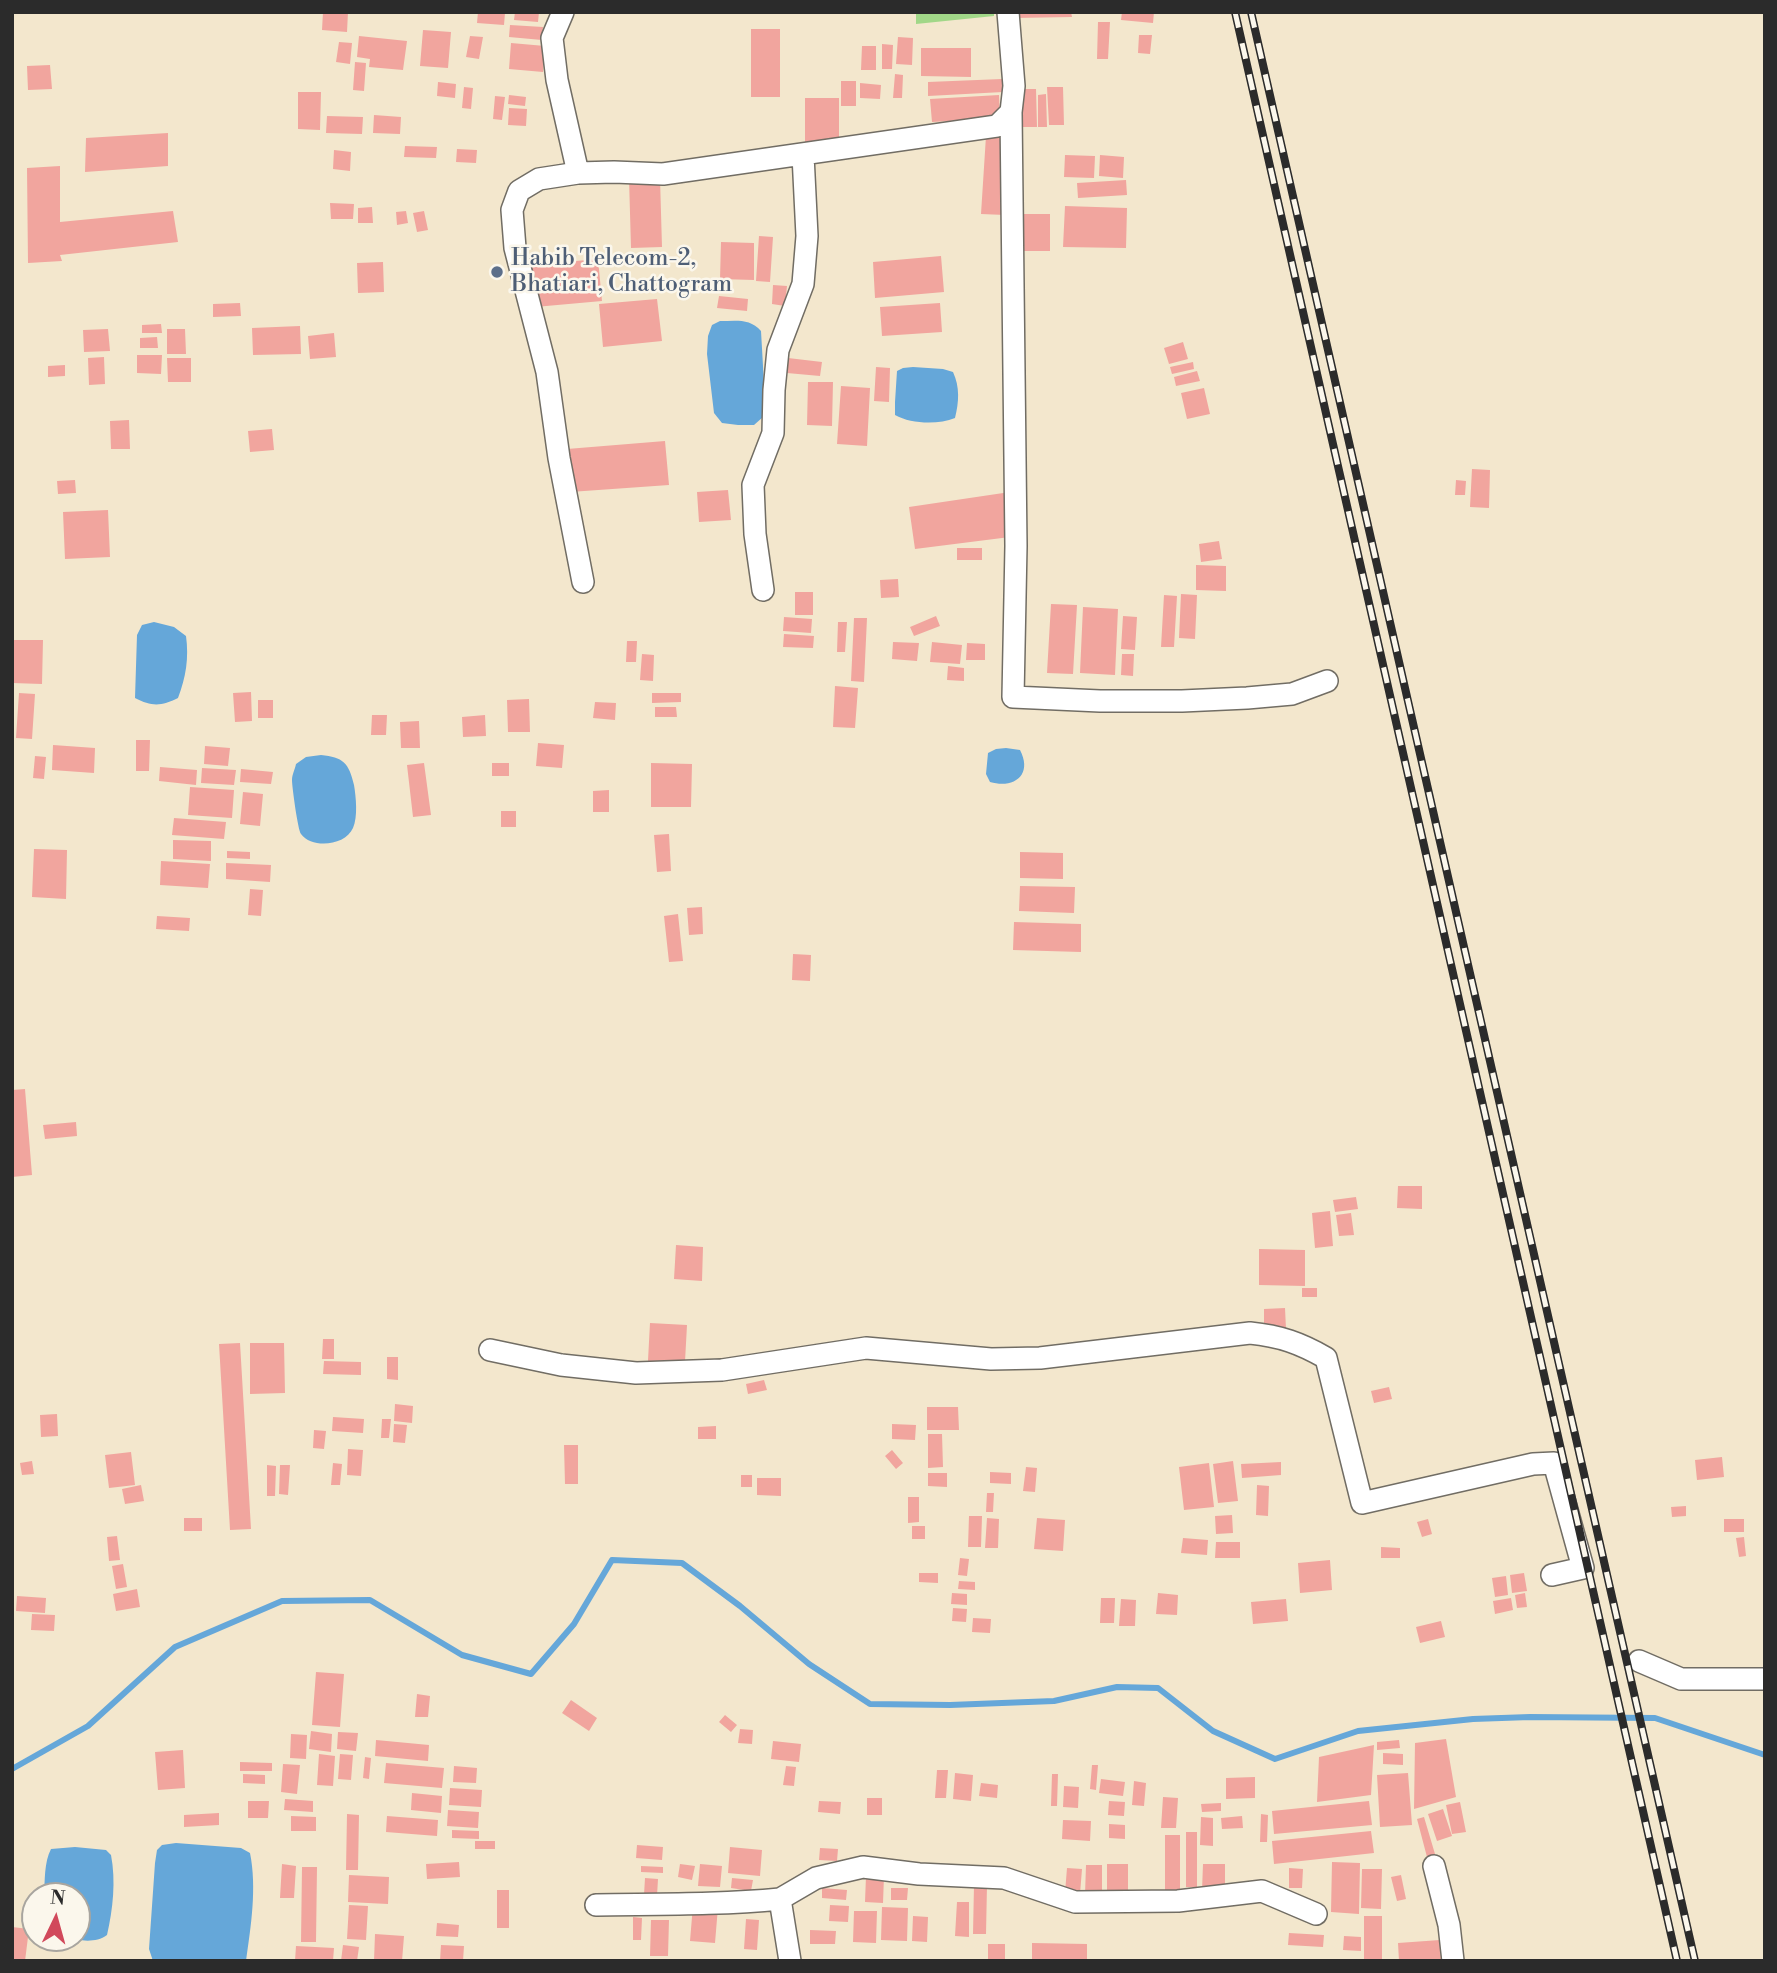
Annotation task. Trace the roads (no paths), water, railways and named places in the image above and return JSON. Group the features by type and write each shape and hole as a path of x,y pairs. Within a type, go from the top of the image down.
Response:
{"street":[{"path":"563,12 552,38 557,80 578,173"},
{"path":"1008,12 1014,86 1011,112 1016,546 1013,697 1100,701 1247,698 1292,694 1327,681"},
{"path":"583,583 559,458 547,372 515,248 512,210 519,191 539,179 578,173 663,174 997,126 1011,112"},
{"path":"763,590 755,534 753,485 773,433 778,350 803,284 807,236 803,155"},
{"path":"490,1349 561,1365 636,1373 722,1370 866,1348 991,1359 1040,1357 1250,1333 1276,1335 1304,1345 1326,1358 1362,1503 1533,1464 1554,1463 1583,1568 1552,1575"},
{"path":"1639,1661 1681,1679 1765,1679"},
{"path":"1434,1866 1448,1925 1453,1961"},
{"path":"596,1905 739,1903 780,1899 816,1878 863,1867 919,1874 1004,1878 1075,1902 1178,1901 1262,1891 1316,1914"},
{"path":"780,1899 790,1961"}],"water":[{"path":"720,321 747,322 761,331 765,401 763,417 754,425 722,423 714,413 707,354 708,336 712,325"},
{"path":"913,367 953,372 958,395 955,418 941,422 925,422 895,415 897,371"},
{"path":"154,622 174,627 186,636 187,652 185,675 178,698 157,704 135,698 137,635 142,625"},
{"path":"1006,748 1020,750 1023,773 1013,782 990,782 986,774 988,753"},
{"path":"306,757 335,757 344,762 354,785 356,818 353,828 343,839 336,842 320,843 306,839 301,834 297,817 292,784 296,764"},
{"path":"176,1843 241,1848 250,1853 253,1893 246,1961 153,1961 149,1949 157,1850 162,1845"},
{"path":"75,1847 106,1850 111,1855 114,1885 107,1935 91,1941 91,1882 45,1882 51,1849"}],"waterway":[{"path":"12,1769 88,1726 175,1647 282,1601 370,1600 462,1655 531,1674 574,1624 612,1560 682,1563 740,1606 809,1664 870,1704 950,1705 1054,1701 1117,1687 1158,1688 1213,1731 1275,1759 1358,1731 1473,1719 1530,1717 1655,1718 1765,1755"}],"railway":[{"path":"1235,12 1677,1961"},
{"path":"1251,12 1695,1961"}],"place":[{"name":"Habib Telecom-2, Bhatiari, Chattogram","path":"497,272"}]}
